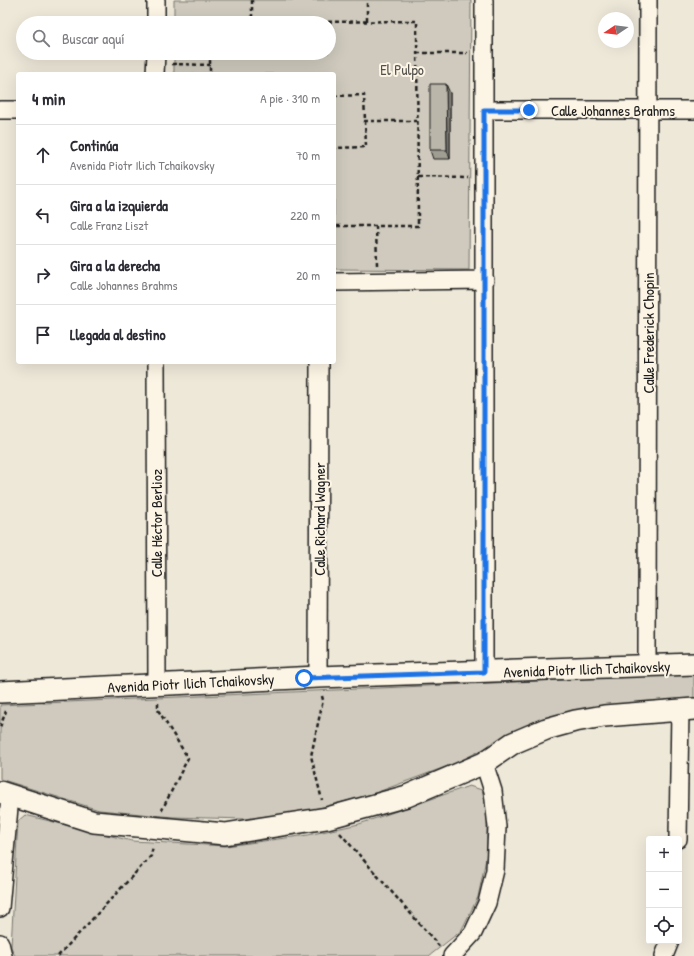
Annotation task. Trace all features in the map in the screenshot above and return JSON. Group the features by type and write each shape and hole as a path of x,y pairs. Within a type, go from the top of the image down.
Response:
{"street":[{"path":"156,0 156,16"},
{"path":"484,0 484,672"},
{"name":"Calle Frederick Chopin","path":"646,666 648,0"},
{"path":"0,110 16,110"},
{"name":"Calle Johannes Brahms","path":"484,110 694,110"},
{"path":"336,282 485,280"},
{"name":"Calle Héctor Berlioz","path":"156,364 157,685"},
{"name":"Calle Richard Wagner","path":"318,677 319,364"},
{"name":"Avenida Piotr Ilich Tchaikovsky","path":"0,692 318,677 694,664"},
{"path":"0,908 5,794 94,822 225,834 327,818 407,796 484,763 513,743 546,729 575,721 604,716 687,710 678,836"},
{"path":"452,956 473,934 487,903 495,870 497,827 493,791 484,763"},
{"path":"0,943 2,956"},
{"path":"664,956 669,944"}],"path":[{"path":"252,0 252,16"},
{"path":"367,0 367,22"},
{"path":"336,22 417,21 418,53 418,226 336,226"},
{"path":"418,53 484,53"},
{"path":"210,60 210,72"},
{"path":"156,64 210,65"},
{"path":"336,96 364,95 366,147 336,148"},
{"path":"364,121 418,121"},
{"path":"418,177 484,179"},
{"path":"376,226 377,281"}],"green space":[{"name":"El Pulpo","path":"174,0 471,0 469,270 336,269 336,72 174,72 174,60 336,60 336,16 174,16"},
{"path":"694,674 694,698 668,700 541,720 456,763 367,796 307,811 245,819 173,817 99,810 0,779 0,705"},
{"path":"469,786 482,790 487,809 487,854 478,897 461,931 429,956 15,956 11,947 18,821 25,815 132,841 226,846 308,835 359,824"}],"building":[{"path":"430,84 446,84 447,150 430,150"}],"route":[{"path":"304,678 484,672 484,110 529,110"}]}
